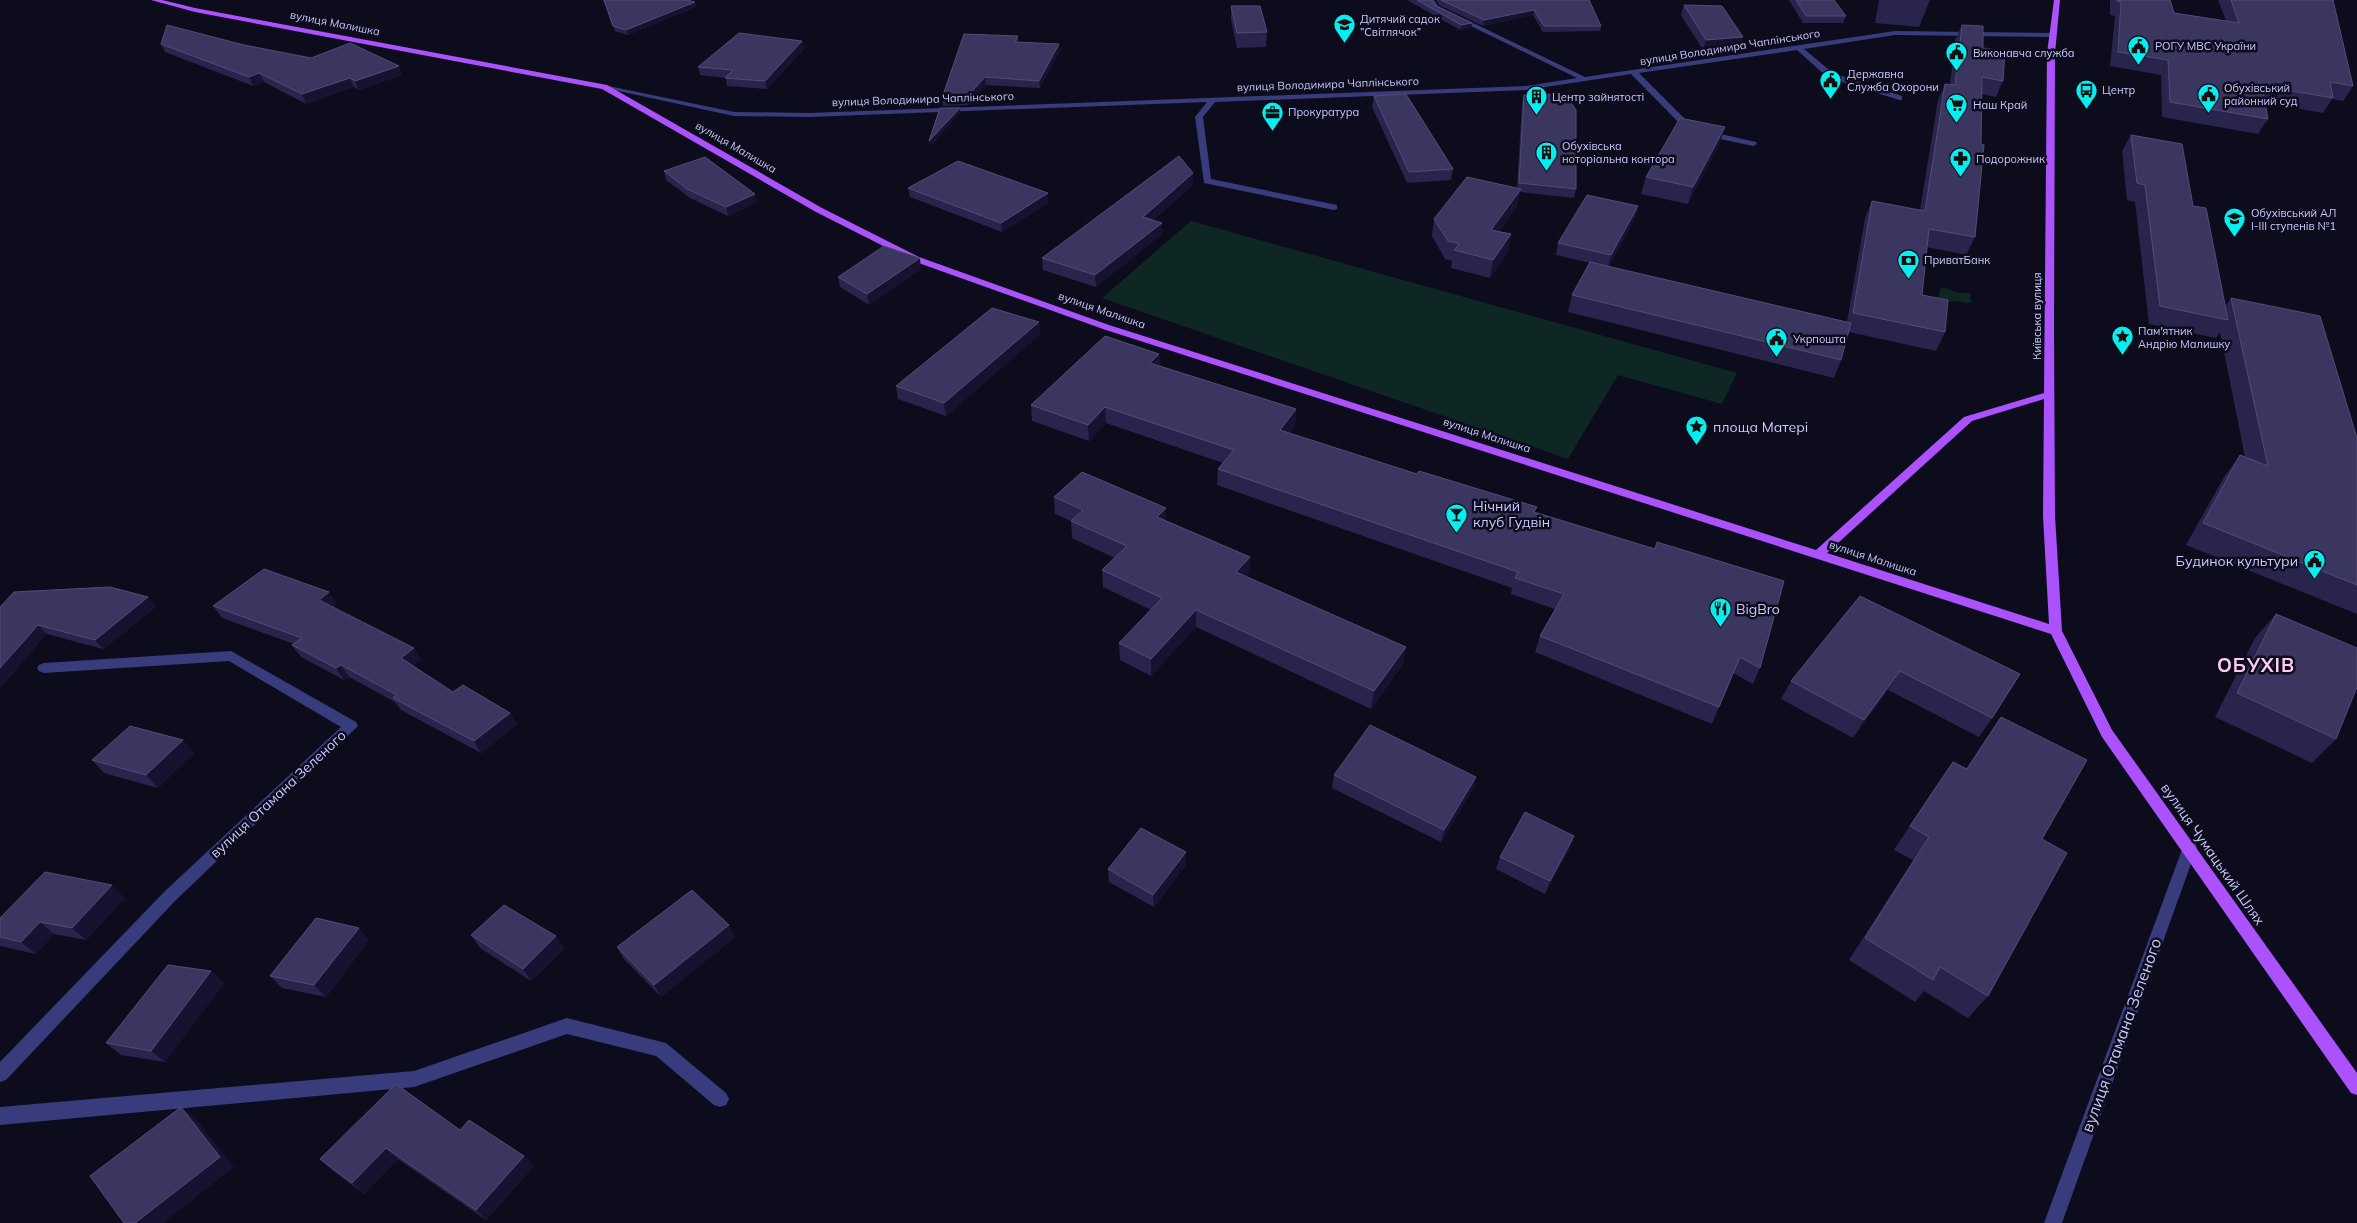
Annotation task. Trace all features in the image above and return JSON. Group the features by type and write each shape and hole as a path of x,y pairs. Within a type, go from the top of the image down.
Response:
{"main road":[{"name":"вулиця Малишка","path":"154,0 195,10 604,87 819,210 916,259 1106,327 2056,631"},
{"name":"Київська вулиця","path":"2056,631 2049,516 2052,35 2057,0"},
{"path":"1818,555 1968,419 2050,394"},
{"name":"вулиця Чумацький Шлях","path":"2056,631 2107,733 2190,847 2357,1087"}],"street":[{"path":"1430,0 1436,7 1586,80"},
{"name":"вулиця Володимира Чаплінського","path":"604,87 734,114 808,115 1526,88 1895,33 2052,35"},
{"path":"1799,48 1830,76 1899,98"},
{"path":"1634,73 1691,130 1753,144"},
{"path":"1213,100 1199,117 1207,181 1334,207"},
{"name":"вулиця Отамана Зеленого","path":"0,1074 170,896 351,726 230,656 44,668"},
{"name":"вулиця Отамана Зеленого","path":"2053,1223 2190,847"},
{"path":"0,1116 414,1079 567,1026 660,1049 720,1099"}],"green space":[{"path":"1191,221 1737,373 1722,404 1618,375 1568,459 1102,298"},
{"path":"1941,287 1959,293 1970,293 1971,303 1954,301 1937,303"}],"building":[{"path":"604,0 687,0 695,2 626,30 613,26"},
{"path":"1417,0 1431,0 1434,5 1472,23 1461,25"},
{"path":"1441,0 1589,0 1601,26 1544,26 1534,10 1484,20"},
{"path":"1796,0 1834,0 1846,16 1806,16"},
{"path":"2117,0 2170,0 2174,13 2239,23 2231,0 2333,0 2353,86 2330,82 2333,98 2262,86 2268,119 2170,102 2168,60 2118,52 2121,2"},
{"path":"1684,5 1722,6 1743,37 1706,40"},
{"path":"1231,6 1260,6 1267,32 1237,33"},
{"path":"167,25 244,45 311,58 350,43 399,66 355,81 350,78 302,94 259,73 249,77 161,44"},
{"path":"1962,25 1983,26 1983,48 2005,51 2003,81 1982,77 1981,144 1984,145 1975,237 1929,229 1922,295 1948,300 1945,332 1853,313 1872,201 1925,211 1945,84 1955,85"},
{"path":"739,33 802,41 765,81 725,78 733,70 698,67"},
{"path":"964,34 1018,36 1015,42 1059,44 1039,81 985,77 967,97 942,98"},
{"path":"1406,94 1453,169 1409,172 1374,96"},
{"path":"1565,94 1576,110 1576,189 1519,183 1524,95"},
{"path":"940,108 960,108 929,141"},
{"path":"1680,118 1725,127 1693,187 1646,177"},
{"path":"2131,135 2182,144 2193,206 2206,208 2228,320 2160,306 2145,185 2137,183"},
{"path":"1179,156 1193,173 1143,217 1162,223 1095,275 1042,258"},
{"path":"705,157 755,194 726,207 687,189 664,171"},
{"path":"958,161 1048,193 1001,223 908,188"},
{"path":"1467,177 1521,189 1491,230 1511,234 1493,260 1454,250 1459,244 1448,241 1434,219"},
{"path":"1587,195 1638,206 1611,255 1558,243"},
{"path":"884,246 920,258 867,294 838,277"},
{"path":"1590,262 1851,323 1841,360 1572,295"},
{"path":"2231,298 2320,316 2357,438 2357,585 2203,523 2240,455 2268,466"},
{"path":"992,308 1039,322 944,403 896,386"},
{"path":"1105,336 1159,354 1150,363 1296,409 1280,430 1417,474 1419,471 1537,507 1534,512 1655,549 1657,542 1784,581 1760,668 1740,657 1719,707 1540,636 1564,594 1515,578 1518,572 1218,469 1234,450 1105,407 1088,425 1031,405"},
{"path":"1082,472 1166,508 1157,517 1250,557 1236,572 1406,647 1374,691 1196,610 1151,659 1119,643 1162,598 1102,570 1127,546 1071,521 1083,510 1054,497"},
{"path":"264,569 329,592 319,600 414,648 401,658 453,692 463,685 510,713 474,741 393,698 397,695 341,665 336,668 292,645 302,638 213,606"},
{"path":"110,587 148,597 95,640 38,625 0,668 0,607 14,592"},
{"path":"1860,596 2020,674 1992,718 1900,671 1864,720 1791,681"},
{"path":"2276,614 2357,648 2357,687 2336,739 2237,693"},
{"path":"2001,717 2087,760 2042,839 2067,853 1988,996 1940,967 1933,980 1865,938 1929,837 1910,826 1953,762 1967,769"},
{"path":"1370,725 1476,777 1444,830 1334,775"},
{"path":"130,726 183,740 146,775 92,760"},
{"path":"1525,812 1574,836 1550,881 1500,857"},
{"path":"1141,828 1186,852 1153,895 1108,869"},
{"path":"45,872 112,885 72,928 40,922 21,942 0,937 0,918"},
{"path":"692,890 729,925 654,985 617,947"},
{"path":"504,905 556,936 523,969 471,935"},
{"path":"316,918 359,928 314,985 270,976"},
{"path":"168,965 211,971 151,1051 106,1043"},
{"path":"396,1084 460,1130 469,1120 524,1156 476,1210 386,1148 352,1183 320,1159"},
{"path":"181,1107 220,1157 135,1223 124,1223 90,1176"}],"place":[{"name":"Дитячий садок ”Світлячок”","path":"1344,44"},
{"name":"РОГУ МВС України","path":"2139,65"},
{"name":"Виконавча служба","path":"1957,72"},
{"name":"Державна Служба Охорони","path":"1831,99"},
{"name":"Центр","path":"2086,109"},
{"name":"Обухівський районний суд","path":"2208,113"},
{"name":"Центр зайнятості","path":"1536,116"},
{"name":"Наш Край","path":"1957,124"},
{"name":"Прокуратура","path":"1272,131"},
{"name":"Обухівська ноторіальна контора","path":"1546,171"},
{"name":"Подорожник","path":"1960,178"},
{"name":"Обухівський АЛ І-ІІІ ступенів №1","path":"2235,238"},
{"name":"ПриватБанк","path":"1908,279"},
{"name":"Пам'ятник Андрію Малишку","path":"2122,356"},
{"name":"Укрпошта","path":"1777,358"},
{"name":"площа Матері","path":"1697,446"},
{"name":"Нічний клуб Гудвін","path":"1457,533"},
{"name":"Будинок культури","path":"2314,580"},
{"name":"BigBro","path":"1720,628"}],"district":[{"name":"ОБУХІВ","path":"2256,665"}]}
